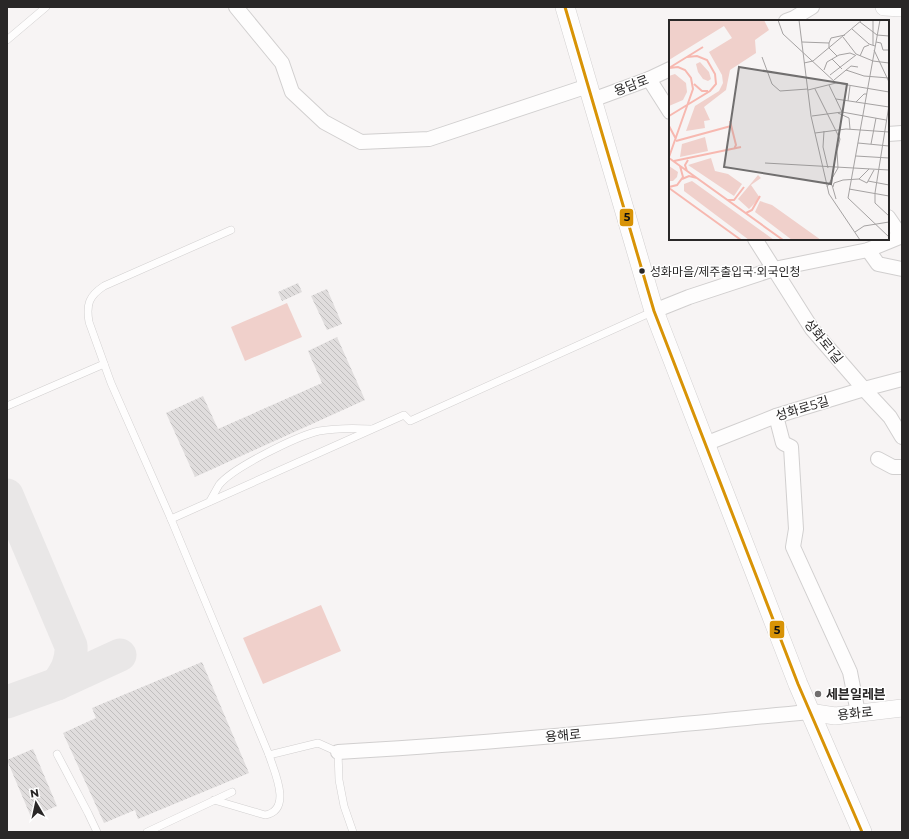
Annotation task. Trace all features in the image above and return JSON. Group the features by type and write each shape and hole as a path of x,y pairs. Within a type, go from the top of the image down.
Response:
{"main road":[{"path":"565,7 654,311 809,712 862,832"}],"street":[{"name":"용담로","path":"236,7 282,63 292,92 324,122 361,142 429,139 590,93 649,79 669,69"},
{"path":"789,20 812,7"},
{"path":"884,7 902,8"},
{"path":"649,79 669,110"},
{"path":"889,134 902,133"},
{"path":"654,311 689,297 774,268 868,250 901,236 889,218"},
{"name":"성화로1길","path":"755,240 812,329 890,417 902,437"},
{"path":"868,250 878,264 902,269"},
{"name":"성화로5길","path":"705,444 776,416 902,379"},
{"path":"776,416 783,443 791,447 796,529 793,547 850,672 858,713"},
{"path":"878,459 893,467 902,468"},
{"name":"용화로","path":"809,712 835,716 902,708"},
{"name":"용해로","path":"338,752 408,748 574,734 809,712"}],"lane":[{"path":"7,40 46,7"},
{"path":"214,800 265,815 277,809 280,803 280,793 268,755 171,519 104,364 89,322 87,311 90,300 96,292 104,286 231,230"},
{"path":"171,519 404,415 410,420 654,311"},
{"path":"7,406 104,364"},
{"path":"210,501 220,484 234,471 293,441 318,432 339,429 372,429"},
{"name":"용해로","path":"268,755 318,743 338,752"},
{"path":"338,752 339,780 344,806 353,832"},
{"path":"57,754 97,832"},
{"path":"147,832 232,792"}],"shaded area":[{"path":"287,303 302,337 245,361 231,327"},
{"path":"321,605 341,651 263,684 243,638"}],"building":[{"path":"298,283 302,292 282,301 278,292"},
{"path":"327,289 342,324 327,330 311,296"},
{"path":"337,337 365,400 195,477 166,413 203,396 218,429 322,383 308,351"},
{"path":"202,662 249,773 138,819 135,810 104,823 63,733 96,718 92,708"},
{"path":"33,749 57,806 31,817 7,760"}],"taxiway":[{"path":"7,495 71,646 68,666 57,684"},
{"path":"7,702 57,684 120,655"}],"transit line":[{"name":"5","path":"565,7 654,311 798,684 862,832"}],"place":[{"name":"성화마을/제주출입국·외국인청","path":"642,271"},
{"name":"세븐일레븐","path":"818,694"}]}
